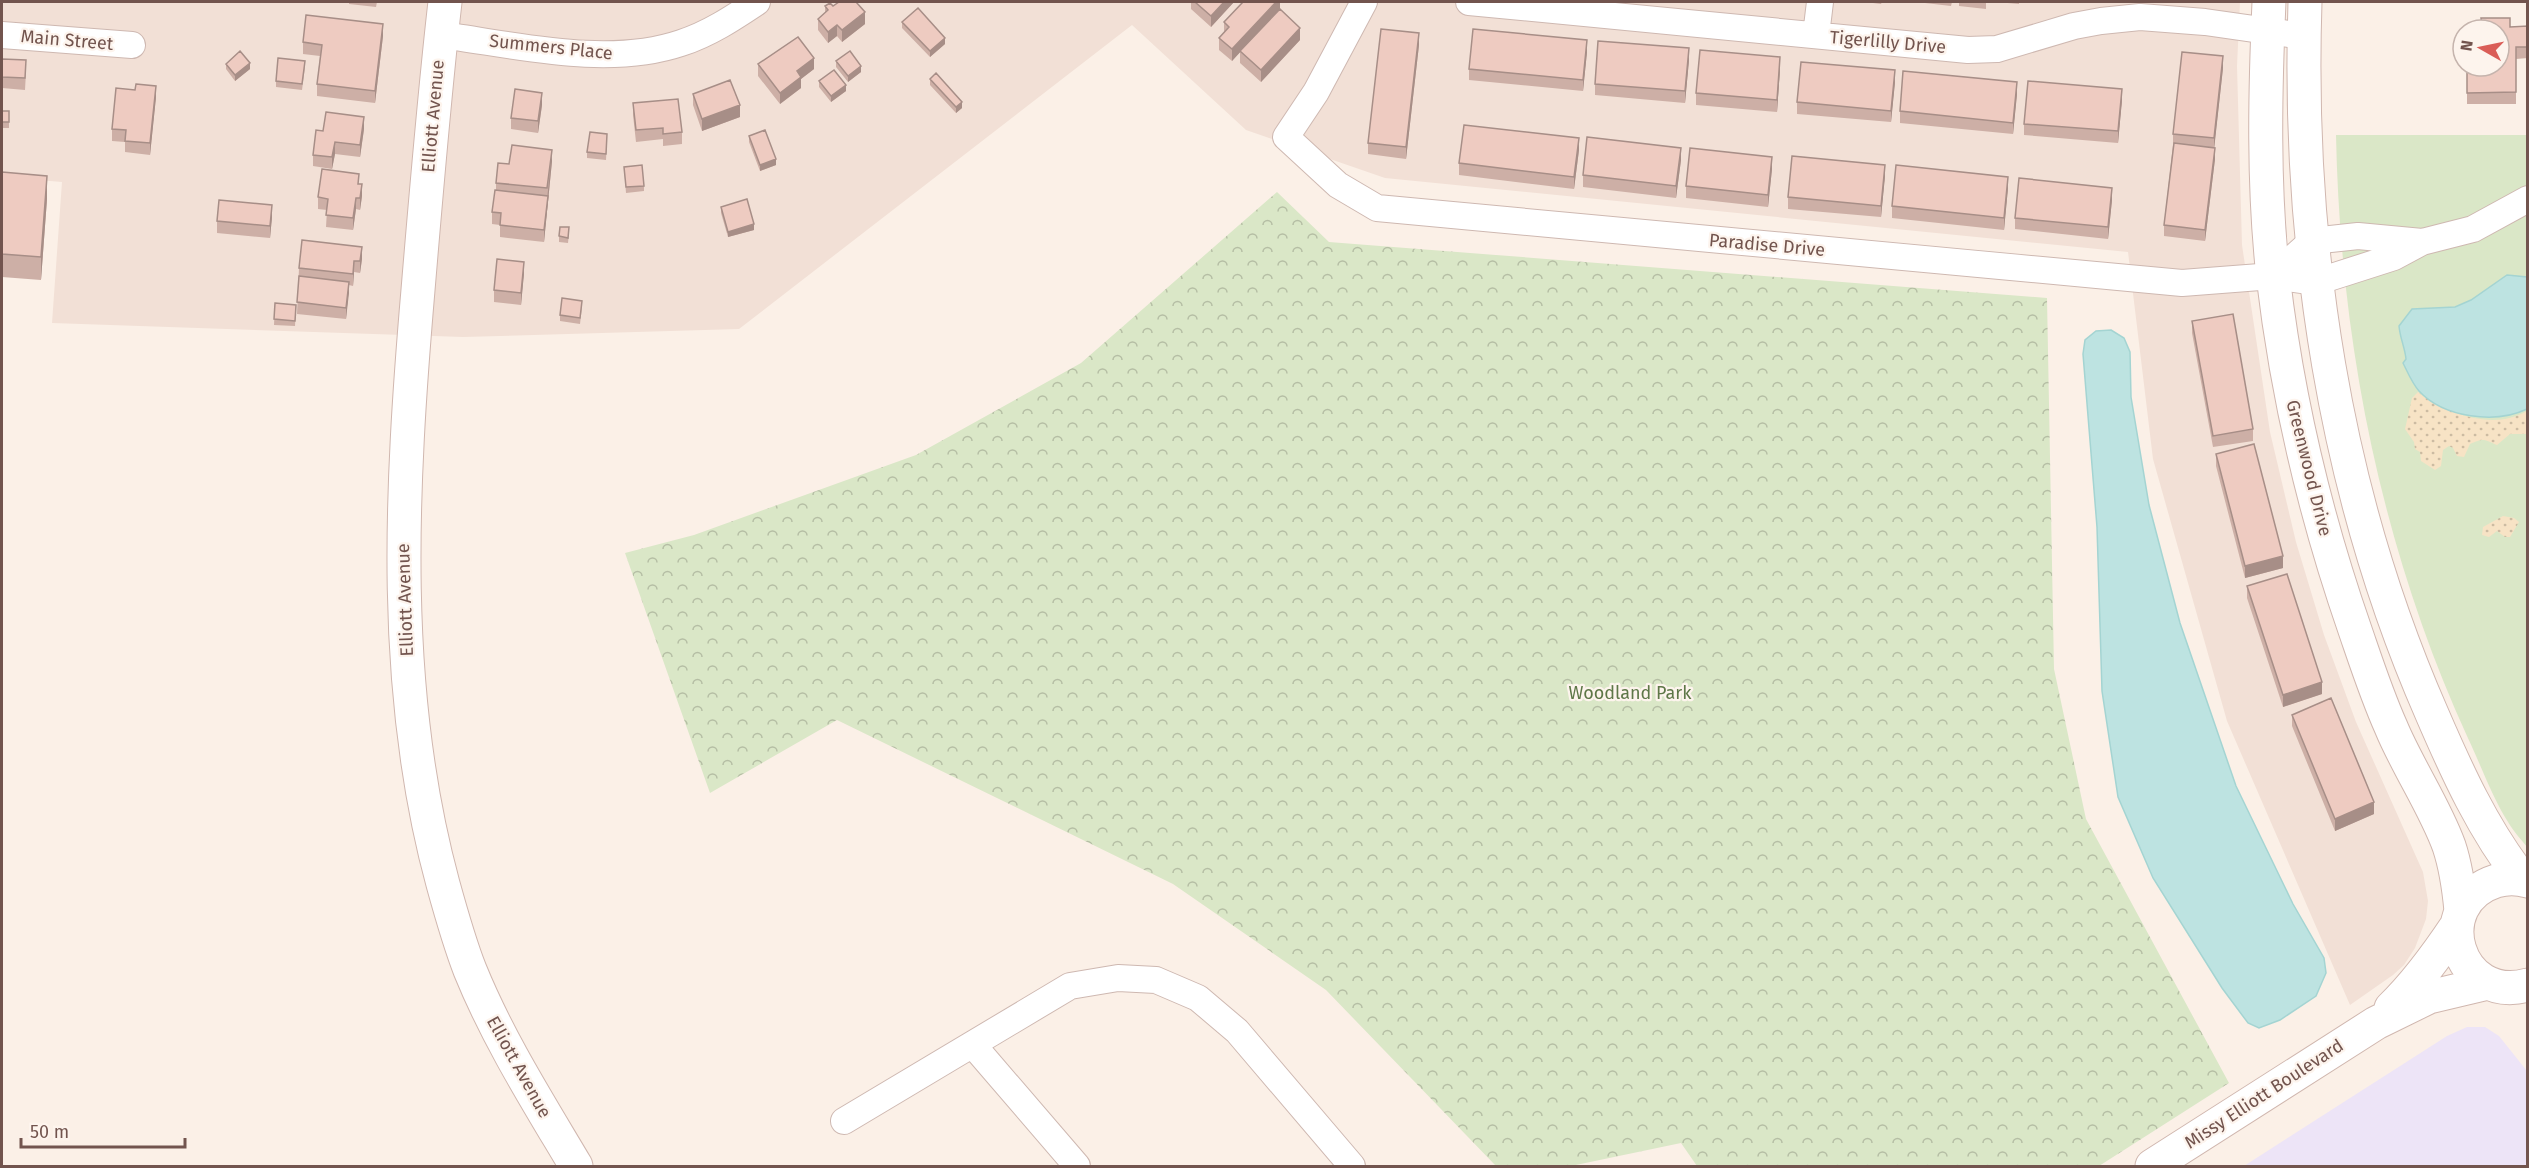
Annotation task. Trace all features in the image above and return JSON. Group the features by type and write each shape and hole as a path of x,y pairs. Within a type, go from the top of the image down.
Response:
{"street":[{"name":"Elliott Avenue","path":"445,2 412,365 404,481 403,551 407,670 414,742 432,842 454,924 470,969 504,1045 576,1167"},
{"name":"Summers Place","path":"441,35 595,55 628,54 656,50 707,33 757,2"},
{"name":"Paradise Drive","path":"1364,2 1316,92 1286,137 1338,185 1377,208 2182,283 2273,276 2316,282"},
{"name":"Tigerlilly Drive","path":"1469,2 1968,50 1997,49 2074,26 2121,18 2179,20 2268,16 2303,36"},
{"path":"1816,35 1820,2"},
{"path":"2304,2 2306,168 2316,282 2335,402 2355,489 2385,594 2412,668 2453,762 2500,851 2525,880"},
{"name":"Greenwood Drive","path":"2268,16 2265,115 2273,276 2286,366 2316,506 2354,628 2391,727 2449,846 2457,878 2459,918 2457,939 2460,953 2476,975 2513,990"},
{"name":"Main Street","path":"2,35 132,45"},
{"path":"2316,282 2394,257 2422,242 2473,229 2528,199"},
{"path":"2273,276 2312,242 2358,236 2422,242"},
{"name":"Missy Elliott Boulevard","path":"2376,1023 2409,991 2434,959 2471,896 2486,884 2504,879 2525,880"},
{"path":"844,1121 1070,986 1118,978 1156,980 1198,998 1238,1030 1352,1167"},
{"name":"Missy Elliott Boulevard","path":"2152,1167 2376,1023 2429,997 2513,990"},
{"path":"973,1045 1077,1167"}],"shaded area":[{"path":"2,2 2240,2 2237,66 2242,245 2270,432 2296,542 2324,635 2356,722 2423,872 2428,901 2426,919 2415,948 2404,965 2393,975 2350,1005 2227,721 2153,459 2128,252 1385,178 1246,130 1132,25 739,329 463,337 52,323 62,182 2,177"},
{"path":"2467,1027 2485,1027 2499,1036 2527,1071 2527,1166 2244,1166 2447,1036"}],"green space":[{"path":"2336,135 2527,135 2527,847 2510,825 2497,802 2437,665 2411,592 2389,518 2371,442 2346,289 2339,212"},
{"name":"Woodland Park","path":"1277,192 1329,242 2047,298 2054,669 2086,819 2229,1083 2099,1166 1697,1166 1681,1143 1571,1166 1496,1166 1326,990 1173,884 837,720 710,793 625,553 694,535 916,455 1081,363"}],"sand":[{"path":"2418,392 2456,413 2485,420 2514,417 2527,411 2527,434 2510,434 2497,445 2484,440 2475,442 2470,444 2464,457 2457,456 2453,448 2449,446 2443,450 2441,466 2435,470 2421,461 2420,452 2415,449 2414,442 2405,429 2412,398"},
{"path":"2503,516 2514,518 2519,522 2510,537 2505,537 2497,531 2489,537 2482,535 2483,527"}],"water":[{"path":"2507,275 2527,277 2527,409 2514,414 2486,417 2456,413 2442,407 2419,391 2410,378 2403,363 2406,359 2399,326 2412,309 2455,307 2471,300"},
{"path":"2111,330 2124,338 2130,352 2131,397 2149,505 2180,623 2236,786 2293,904 2324,958 2326,973 2316,996 2280,1020 2259,1028 2248,1023 2222,988 2153,878 2118,797 2102,691 2097,527 2083,354 2085,340 2096,331"}],"building":[{"path":"839,2 856,2 865,12 842,30 837,25 828,32 818,19 828,10 825,6 830,3 833,6"},
{"path":"1195,2 1224,2 1211,16"},
{"path":"1243,2 1276,2 1232,49 1219,38 1229,27 1224,22"},
{"path":"918,8 945,38 930,51 902,22"},
{"path":"1280,9 1300,28 1261,70 1240,51"},
{"path":"306,15 383,24 375,91 317,84 322,45 303,42"},
{"path":"2528,26 2528,47 2516,47 2516,92 2467,93 2467,78 2511,78 2511,27"},
{"path":"1381,29 1419,33 1406,147 1368,143"},
{"path":"1473,29 1587,40 1583,80 1469,69"},
{"path":"798,37 814,58 797,71 801,77 780,93 758,64"},
{"path":"1598,41 1689,48 1685,91 1595,84"},
{"path":"1700,50 1780,57 1777,100 1696,93"},
{"path":"240,51 250,63 235,75 226,64"},
{"path":"850,51 861,66 848,76 836,61"},
{"path":"2182,52 2223,56 2214,138 2173,134"},
{"path":"278,58 305,61 302,84 276,81"},
{"path":"2,59 26,60 25,78 2,77"},
{"path":"1801,62 1895,70 1891,111 1797,102"},
{"path":"834,70 846,85 831,96 819,81"},
{"path":"1903,71 2017,82 2013,123 1900,111"},
{"path":"936,73 962,102 956,107 930,79"},
{"path":"730,80 740,105 702,119 693,94"},
{"path":"2028,81 2122,89 2118,131 2024,124"},
{"path":"136,84 156,86 150,143 125,141 126,130 112,129 116,88 135,90"},
{"path":"515,89 542,93 538,121 511,118"},
{"path":"678,99 682,132 663,134 663,128 636,130 633,103"},
{"path":"2,111 9,111 9,122 2,122"},
{"path":"326,112 364,117 360,145 335,142 332,157 313,155 316,130 323,131"},
{"path":"1464,125 1579,138 1574,177 1459,163"},
{"path":"765,130 776,159 760,165 749,136"},
{"path":"590,132 607,134 606,154 587,152"},
{"path":"1587,137 1681,148 1676,186 1583,175"},
{"path":"2174,143 2215,148 2205,230 2164,225"},
{"path":"512,145 552,150 547,188 496,183 498,163 509,164"},
{"path":"1690,148 1772,157 1768,195 1686,186"},
{"path":"1792,156 1885,165 1881,206 1788,197"},
{"path":"642,165 644,186 626,187 624,167"},
{"path":"1896,165 2008,177 2004,218 1892,206"},
{"path":"322,169 359,174 358,184 362,184 360,198 356,198 353,218 326,215 328,199 318,197"},
{"path":"2,172 47,176 41,257 2,254"},
{"path":"2019,178 2112,188 2108,227 2015,218"},
{"path":"495,190 548,196 544,230 500,225 501,213 492,212"},
{"path":"747,199 754,224 728,232 721,207"},
{"path":"219,200 272,205 270,226 217,221"},
{"path":"560,227 569,227 568,238 559,236"},
{"path":"302,240 362,247 360,261 354,261 353,274 299,268"},
{"path":"497,259 524,262 521,293 494,290"},
{"path":"299,276 349,282 346,308 297,302"},
{"path":"562,298 582,301 580,318 560,315"},
{"path":"275,303 296,305 295,321 274,319"},
{"path":"2233,314 2253,429 2213,436 2192,321"},
{"path":"2254,444 2283,556 2245,566 2216,454"},
{"path":"2287,574 2322,682 2283,695 2247,586"},
{"path":"2331,698 2374,802 2335,819 2292,715"}]}
